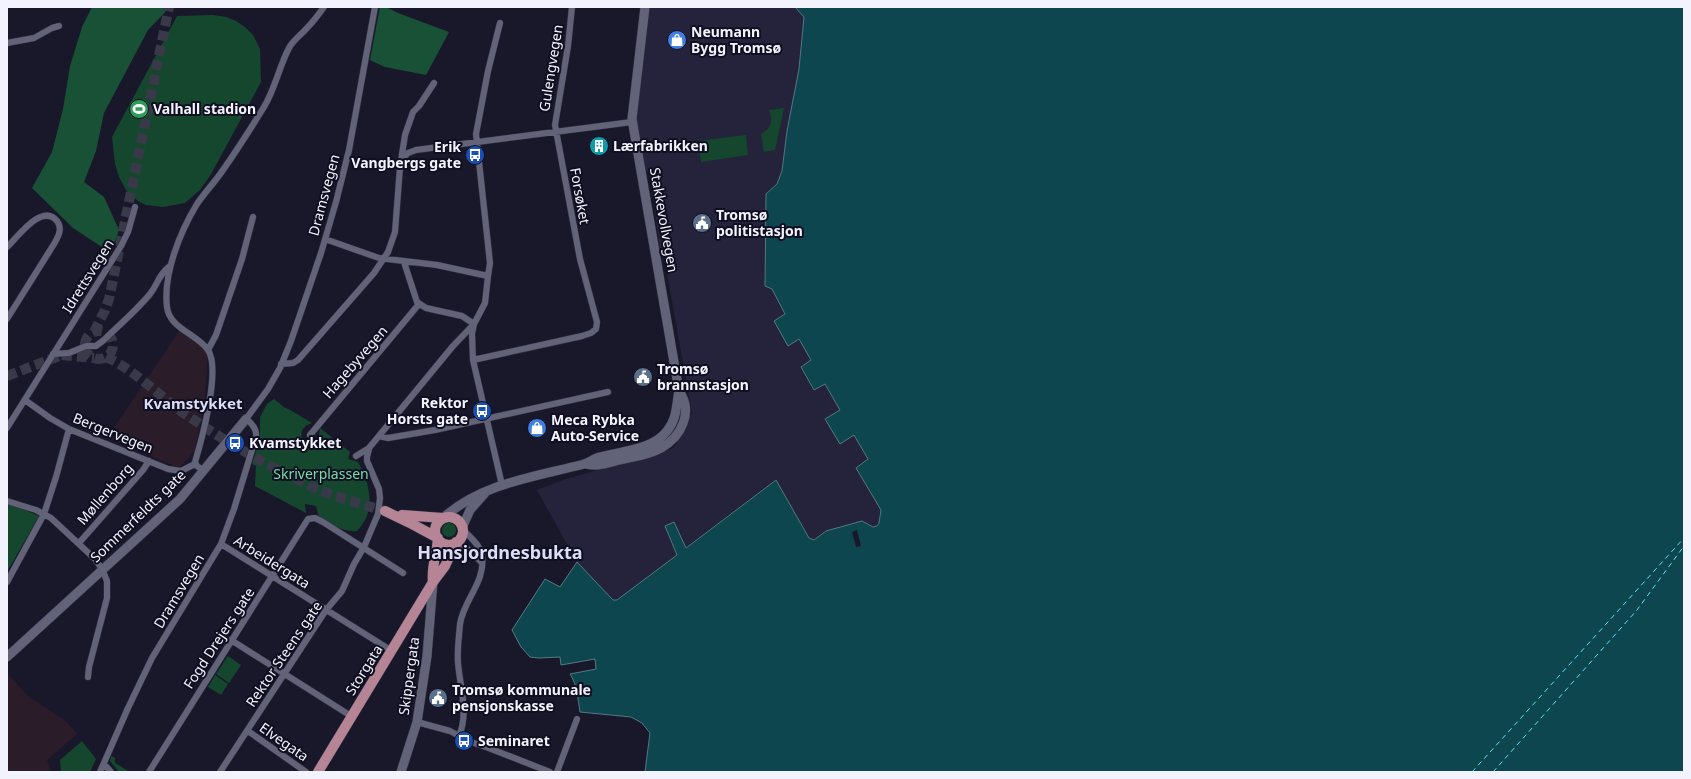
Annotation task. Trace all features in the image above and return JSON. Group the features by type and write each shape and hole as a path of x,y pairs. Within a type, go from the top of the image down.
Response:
{"main road":[{"path":"387,512 417,517 444,518 455,518 460,523 462,528 462,536 456,542 447,544 387,512"},
{"path":"438,538 436,532 437,525 444,518"},
{"name":"Storgata","path":"433,582 433,568 437,554 438,538"},
{"name":"Storgata","path":"318,772 433,582 445,566 456,542"}],"street":[{"path":"204,471 195,464 203,436 212,376 212,360 208,350 175,322 169,315 167,310 166,294 170,266 175,251 198,204 228,163 265,105 291,45 324,7"},
{"name":"Dramsvegen","path":"273,382 294,333 336,202 349,150 375,7"},
{"name":"Gulengvegen","path":"557,132 555,116 568,46 572,7"},
{"name":"Stakkevollvegen","path":"444,518 471,498 502,485 586,464 597,465 654,451 670,441 681,428 686,413 686,404 679,391 632,122 633,96 645,7"},
{"path":"356,456 369,448 474,324 485,303 490,262 476,142 480,115 500,23"},
{"path":"7,43 34,38 52,28 59,26"},
{"path":"281,364 293,363 298,360 385,259 395,232 398,178 405,135 413,112 419,106 434,83"},
{"path":"402,159 416,150 632,122"},
{"name":"Forsøket","path":"473,360 582,336 596,329 597,322 582,264 557,132"},
{"name":"Idrettsvegen","path":"7,428 121,246 128,232 135,207"},
{"path":"7,247 31,222 40,216 44,215 54,218 60,228 60,232 54,244 7,319"},
{"path":"208,350 216,335 242,259 254,217"},
{"path":"325,239 385,259 437,265 488,276"},
{"path":"404,262 413,294 419,304 432,309 462,316 474,324"},
{"path":"53,354 69,353 86,346 96,346 104,340 148,297 155,287 159,276 170,266"},
{"name":"Hagebyvegen","path":"310,435 419,304"},
{"path":"474,324 472,334 473,360 502,485"},
{"name":"Sommerfeldts gate","path":"7,657 180,499 246,419 273,382"},
{"path":"379,436 388,438 435,430 608,392"},
{"name":"Bergervegen","path":"25,400 50,418 69,429 149,461 178,471 184,470 195,464"},
{"name":"Dramsvegen","path":"100,772 152,658 221,544 234,509 256,438 256,430 246,419"},
{"path":"7,582 44,514 69,429"},
{"name":"Rektor Steens gate","path":"220,772 326,610 342,591 354,564 364,548 378,514 380,498 379,489 367,461 369,448"},
{"name":"Møllenborg","path":"79,543 143,470 149,461"},
{"path":"459,736 464,718 458,653 460,622 464,610 477,586 482,563 480,550 462,528 470,510 485,493"},
{"path":"7,500 44,514 58,524 95,559 102,569 107,581 107,598 89,667 88,677"},
{"name":"Fogd Drejers gate","path":"149,772 311,516 364,548"},
{"path":"456,542 468,549 482,563"},
{"name":"Arbeidergata","path":"221,544 392,651"},
{"path":"364,548 403,573"},
{"name":"Skippergata","path":"401,772 418,722 427,656 433,582"},
{"path":"232,640 351,716"},
{"path":"557,772 577,719"},
{"path":"418,722 450,731 468,741 550,772"},
{"name":"Elvegata","path":"248,731 306,772"},
{"path":"104,764 111,772"}],"shaded area":[{"path":"92,7 170,7 148,30 104,113 96,151 84,182 104,197 119,230 111,253 73,228 32,188 52,152 63,109 70,66 82,27"},
{"path":"380,7 386,7 449,32 426,75 385,67 370,60"},
{"path":"647,7 795,7 804,17 799,69 787,131 782,171 777,184 766,194 772,289 786,314 774,321 788,345 799,339 811,360 801,367 814,390 825,384 840,410 825,419 854,435 868,459 856,468 881,510 879,523 877,526 826,531 814,540 809,538 775,480 685,548 674,522 677,555 617,600 613,600 577,562 537,490 563,480 674,448 692,413 663,251 660,248 650,176 637,155 636,121"},
{"path":"795,7 1684,7 1684,772 645,772 650,733 642,723 631,717 580,712 576,687 570,674 596,669 595,659 561,665 560,657 530,657 521,647 512,630 545,579 560,587 577,562 613,600 617,600 677,555 665,526 674,522 686,548 776,480 809,538 814,540 826,531 862,521 873,527 877,526 879,523 881,510 856,468 868,459 854,435 840,444 825,419 840,410 825,384 814,390 801,367 811,360 799,339 788,346 774,321 785,314 772,289 765,286 766,194 777,184 782,171 787,131 799,69 804,17"},
{"path":"180,330 208,354 204,405 195,451 179,468 112,439 115,426"},
{"path":"7,673 29,697 67,722 77,734 47,760 51,772 7,772"}],"green space":[{"path":"213,15 226,17 236,21 253,35 260,49 261,82 210,176 200,190 185,203 163,207 146,205 138,201 126,190 119,177 115,164 112,137 177,16"},
{"path":"784,108 775,150 764,152 761,134 765,132 771,124 769,110"},
{"path":"746,135 748,155 701,162 698,141"},
{"name":"Skriverplassen","path":"274,399 284,407 312,423 302,430 301,436 303,442 313,444 319,436 320,428 350,452 348,459 358,462 366,479 370,497 367,515 357,531 342,529 332,525 319,517 316,506 305,504 306,513 255,486 256,466 252,464 260,438 260,417 267,404"},
{"path":"7,502 39,516 7,572"},
{"path":"446,523 452,523 456,527 456,533 452,537 446,537 442,533 442,527"},
{"path":"228,656 241,665 229,683 216,674"},
{"path":"215,675 228,684 221,695 208,687"},
{"path":"82,741 96,759 90,772 61,772 60,760"},
{"path":"111,756 115,758 115,763 130,772 119,772 110,761"}],"pier":[{"path":"857,530 861,546 856,547 852,532"}],"ferry route":[{"path":"1472,772 1684,538"},
{"path":"1493,772 1637,610 1684,546"}],"tunnel":[{"path":"94,332 109,299 169,7"},
{"path":"99,331 109,335 113,345 109,355 99,359 89,355 85,345 89,335 99,331"},
{"path":"62,355 94,358"},
{"path":"7,376 59,356"},
{"path":"106,357 127,369 188,416 266,464 324,492 385,511"}],"place":[{"name":"Neumann Bygg Tromsø","path":"677,40"},
{"name":"Valhall stadion","path":"139,109"},
{"name":"Lærfabrikken","path":"599,146"},
{"name":"Erik Vangbergs gate","path":"475,155"},
{"name":"Tromsø politistasjon","path":"702,223"},
{"name":"Tromsø brannstasjon","path":"643,377"},
{"name":"Rektor Horsts gate","path":"482,411"},
{"name":"Meca Rybka Auto-Service","path":"537,428"},
{"name":"Kvamstykket","path":"235,443"},
{"name":"Tromsø kommunale pensjonskasse","path":"438,698"},
{"name":"Seminaret","path":"464,741"}],"district":[{"name":"Kvamstykket","path":"193,404"},
{"name":"Hansjordnesbukta","path":"500,553"}]}
